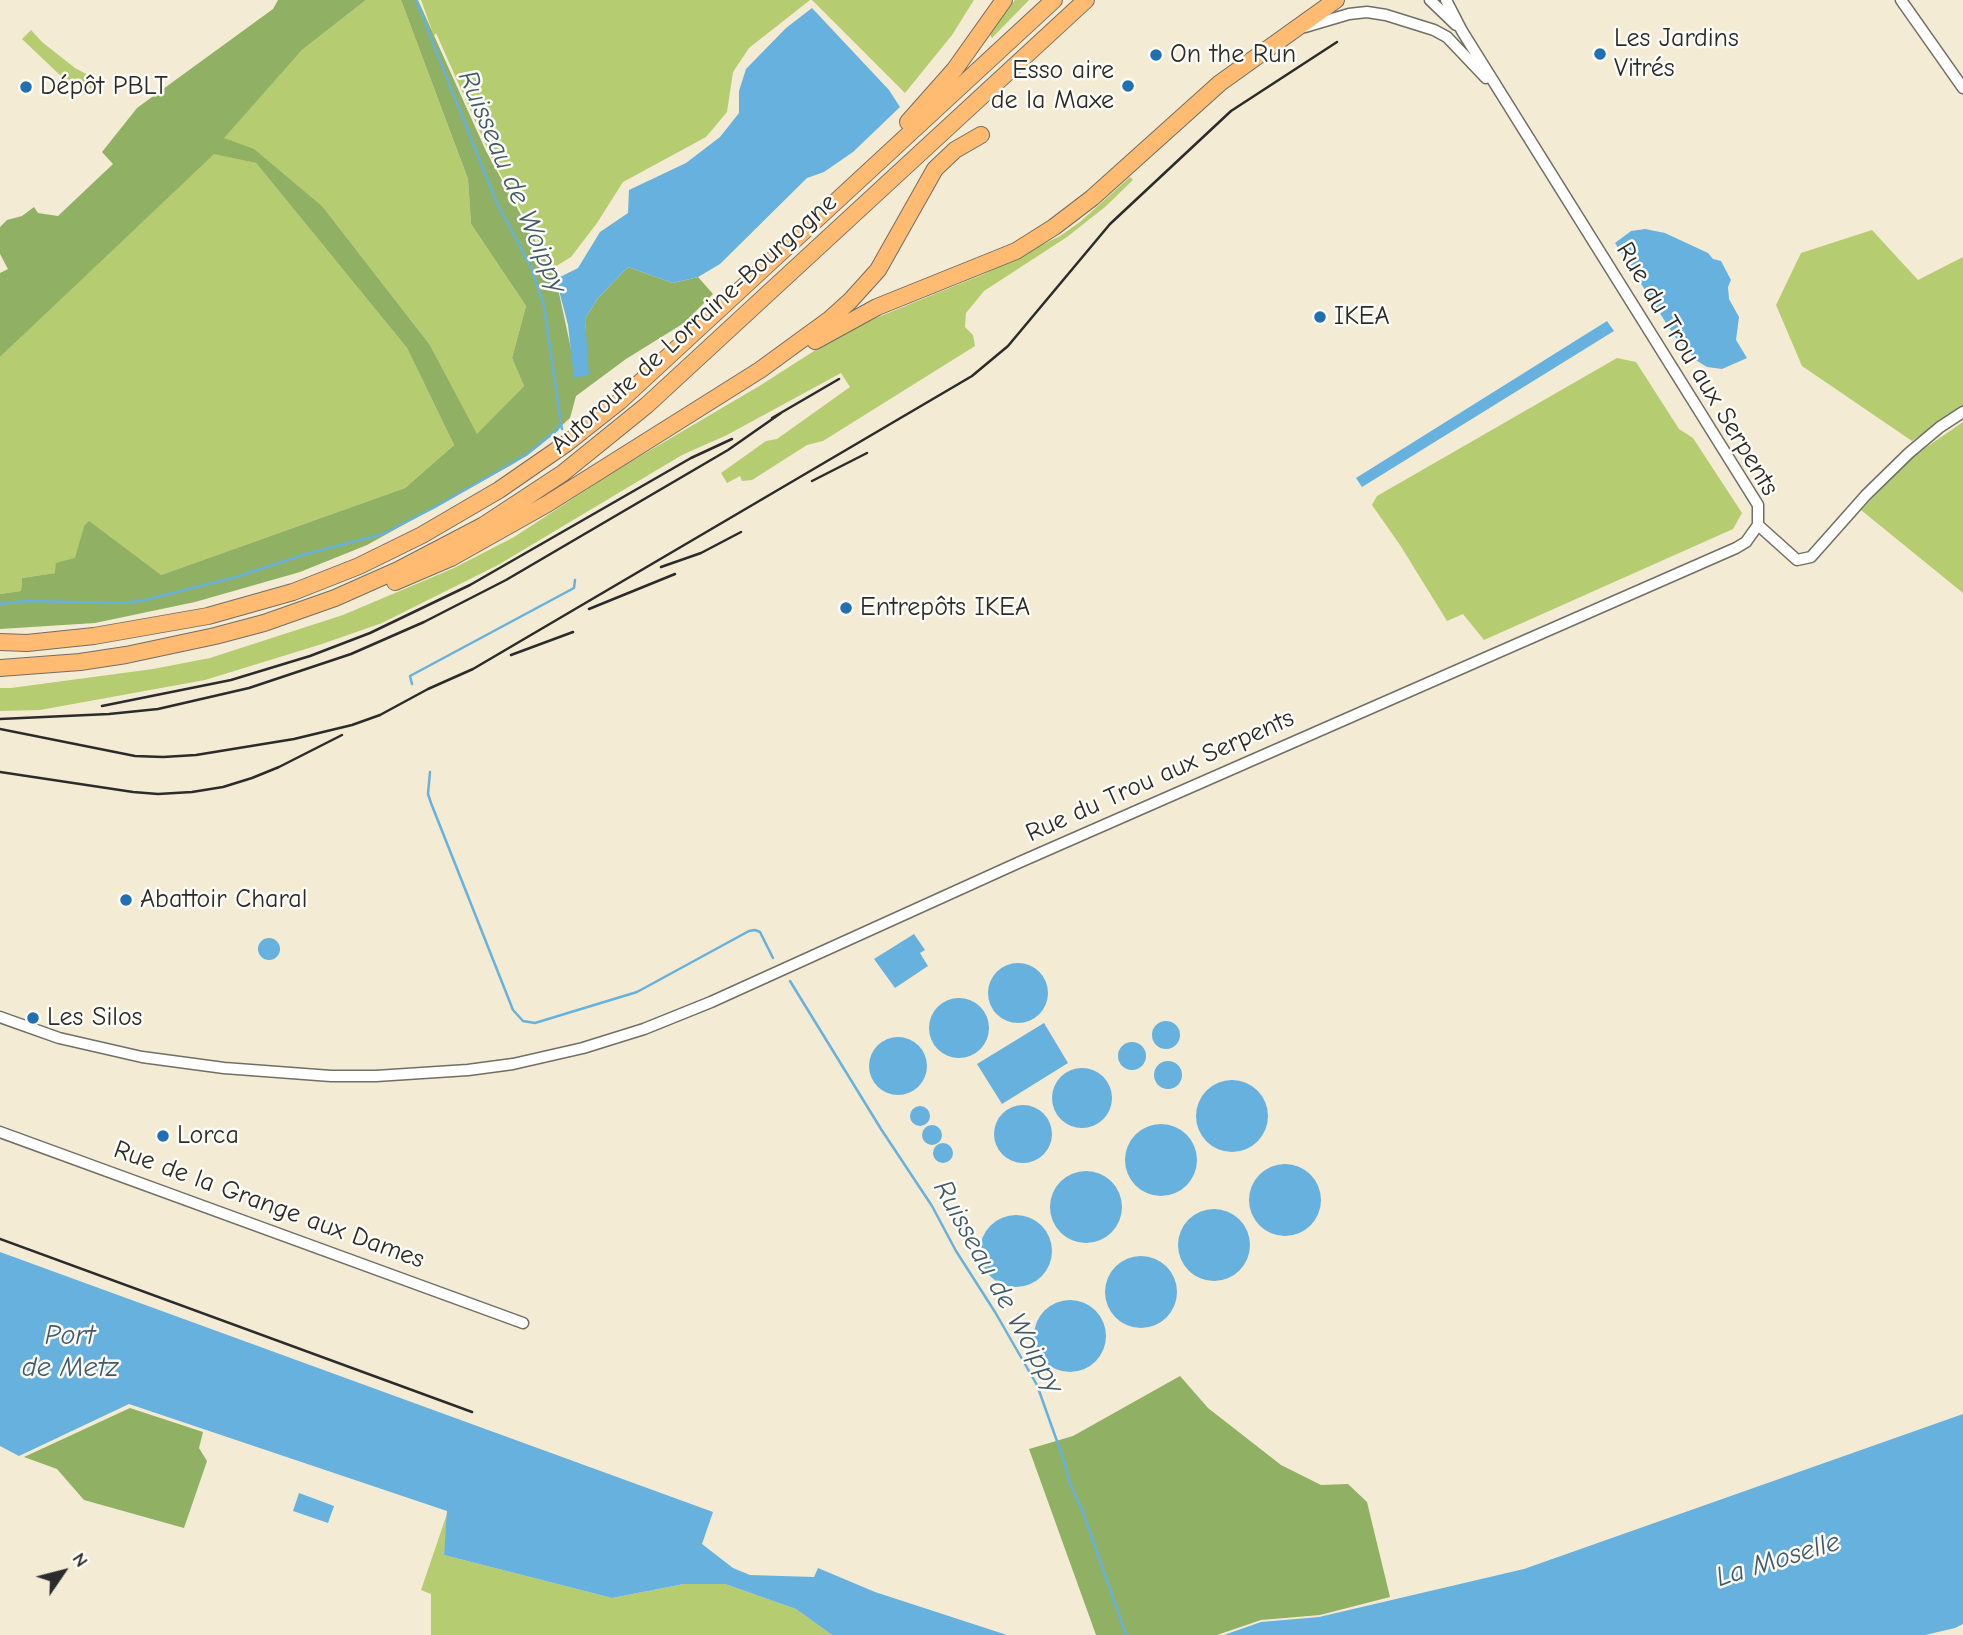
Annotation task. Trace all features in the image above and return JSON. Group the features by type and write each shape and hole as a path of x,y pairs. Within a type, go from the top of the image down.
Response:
{"highway":[{"path":"894,148 899,131 955,69 1004,0"},
{"name":"Autoroute de Lorraine-Bourgogne","path":"0,642 26,643 94,636 208,617 293,592 359,566 422,535 510,482 567,443 620,401 1054,0"},
{"name":"Autoroute de Lorraine-Bourgogne","path":"0,668 80,662 163,649 264,622 335,598 398,570 484,525 604,442 1086,0"},
{"path":"760,370 877,307 1016,251 1054,228 1092,198 1220,83 1336,0"},
{"path":"335,598 365,593 405,579 473,546 547,505 760,370 840,311 871,279 891,250 934,169 956,150 981,135"}],"street":[{"name":"Rue du Trou aux Serpents","path":"1430,0 1462,31"},
{"name":"Rue du Trou aux Serpents","path":"0,1017 59,1038 142,1057 224,1068 331,1076 468,1070 513,1064 583,1048 644,1029 711,1002 1045,851 1737,548 1752,536 1758,525 1758,505 1462,31 1446,0"},
{"path":"1901,0 1963,88"},
{"path":"1293,32 1349,14 1367,12 1386,15 1434,30 1447,37 1500,92"},
{"path":"1758,525 1797,560 1811,557 1866,495 1909,453 1963,412"},
{"name":"Rue de la Grange aux Dames","path":"0,1132 523,1323"}],"green space":[{"path":"278,0 366,0 302,50 224,138 254,149 323,207 430,345 477,434 524,386 512,358 526,306 471,224 468,179 401,0 418,0 486,151 556,279 571,349 586,345 585,319 598,298 628,267 673,283 698,277 713,294 684,323 626,359 576,396 570,418 539,446 513,464 367,545 300,572 195,602 95,623 0,629 0,594 21,591 22,578 55,573 56,563 75,558 84,526 89,521 161,575 405,488 454,445 407,348 256,163 214,154 0,357 0,273 8,269 0,254 0,227 7,220 22,216 34,207 38,213 58,216 113,164 102,152 137,108 273,9"},
{"path":"366,0 401,0 468,179 471,224 526,306 512,358 524,386 477,435 430,345 323,207 223,138 302,50"},
{"path":"421,0 810,0 749,48 733,72 727,112 706,137 623,182 571,257 553,268 492,159 436,33 434,36"},
{"path":"812,0 974,0 952,35 905,93"},
{"path":"1015,0 1029,0 992,38 989,33"},
{"path":"31,30 75,68 103,83 100,92 62,77 22,39"},
{"path":"213,153 256,163 407,348 454,445 405,488 161,575 84,526 76,558 55,573 22,578 21,591 0,594 0,357"},
{"path":"1130,177 1133,180 1105,207 1067,237 984,291 966,313 965,327 973,335 975,346 823,441 807,445 752,480 742,481 740,476 727,483 721,473 766,441 777,439 850,387 841,373 727,435 682,455 498,565 382,623 205,680 40,710 0,711 0,688 153,669 210,658 343,615 454,568 514,537 620,468 828,342 866,322 984,274 1060,236 1080,222"},
{"path":"1872,230 1918,280 1963,257 1963,407 1912,441 1802,366 1776,305 1801,253"},
{"path":"1617,358 1636,362 1679,429 1693,438 1742,513 1733,529 1484,640 1463,614 1447,621 1372,505 1377,496"},
{"path":"1963,422 1963,593 1861,510 1912,457"},
{"path":"1180,1376 1208,1408 1281,1465 1321,1485 1348,1484 1367,1502 1390,1597 1320,1615 1261,1620 1217,1635 1096,1635 1029,1449 1073,1436"},
{"path":"130,1408 203,1432 199,1448 207,1461 184,1528 84,1500 57,1469 24,1457"},
{"path":"448,1511 444,1555 612,1598 684,1584 725,1584 796,1609 832,1635 431,1635 431,1594 421,1590"}],"water":[{"path":"812,8 889,90 900,107 853,152 824,172 807,178 720,264 698,277 673,283 628,267 598,298 585,319 589,375 574,378 568,325 556,279 578,268 600,232 628,213 629,190 686,163 720,137 739,113 739,91 746,69 786,28"},
{"path":"1645,229 1665,233 1721,261 1731,280 1728,287 1729,299 1739,317 1736,340 1747,358 1722,369 1707,367 1694,359 1687,348 1677,340 1615,243 1631,231"},
{"path":"1607,321 1614,331 1362,487 1356,478"},
{"path":"914,934 925,950 920,953 928,966 895,988 874,959"},
{"path":"265,938 273,938 280,945 280,953 273,960 265,960 258,953 258,945"},
{"path":"1018,963 1035,968 1043,976 1048,993 1043,1010 1035,1018 1018,1023 1001,1018 993,1010 988,993 993,976 1001,968"},
{"path":"959,998 976,1003 984,1011 989,1028 984,1045 976,1053 959,1058 942,1053 934,1045 929,1028 934,1011 942,1003"},
{"path":"1166,1021 1176,1025 1180,1035 1176,1045 1166,1049 1156,1045 1152,1035 1156,1025"},
{"path":"1044,1023 1068,1063 1002,1104 977,1064"},
{"path":"892,1037 904,1037 919,1045 927,1060 927,1072 919,1087 904,1095 892,1095 877,1087 869,1072 869,1060 877,1045"},
{"path":"1132,1042 1142,1046 1146,1056 1142,1066 1132,1070 1122,1066 1118,1056 1122,1046"},
{"path":"1168,1061 1178,1065 1182,1075 1178,1085 1168,1089 1158,1085 1154,1075 1158,1065"},
{"path":"1082,1068 1099,1073 1107,1081 1112,1098 1107,1115 1099,1123 1082,1128 1065,1123 1057,1115 1052,1098 1057,1081 1065,1073"},
{"path":"1232,1080 1246,1083 1258,1090 1265,1102 1268,1116 1265,1130 1258,1142 1246,1149 1232,1152 1218,1149 1206,1142 1199,1130 1196,1116 1199,1102 1206,1090 1218,1083"},
{"path":"1017,1105 1029,1105 1044,1113 1052,1128 1052,1140 1044,1155 1029,1163 1017,1163 1002,1155 994,1140 994,1128 1002,1113"},
{"path":"920,1106 927,1109 930,1116 927,1123 920,1126 913,1123 910,1116 913,1109"},
{"path":"1161,1124 1181,1130 1191,1140 1197,1160 1191,1180 1181,1190 1161,1196 1141,1190 1131,1180 1125,1160 1131,1140 1141,1130"},
{"path":"932,1125 939,1128 942,1135 939,1142 932,1145 925,1142 922,1135 925,1128"},
{"path":"943,1143 950,1146 953,1153 950,1160 943,1163 936,1160 933,1153 936,1146"},
{"path":"1285,1164 1305,1170 1315,1180 1321,1200 1315,1220 1305,1230 1285,1236 1265,1230 1255,1220 1249,1200 1255,1180 1265,1170"},
{"path":"1086,1171 1100,1174 1112,1181 1119,1193 1122,1207 1119,1221 1112,1233 1100,1240 1086,1243 1072,1240 1060,1233 1053,1221 1050,1207 1053,1193 1060,1181 1072,1174"},
{"path":"1214,1209 1234,1215 1244,1225 1250,1245 1244,1265 1234,1275 1214,1281 1194,1275 1184,1265 1178,1245 1184,1225 1194,1215"},
{"path":"1016,1215 1036,1221 1046,1231 1052,1251 1046,1271 1036,1281 1016,1287 996,1281 986,1271 980,1251 986,1231 996,1221"},
{"name":"Port de Metz","path":"0,1252 713,1512 702,1544 733,1568 750,1575 814,1577 818,1568 875,1592 1007,1635 832,1635 796,1609 725,1584 684,1584 612,1598 444,1555 447,1511 129,1404 19,1456 0,1446"},
{"path":"1141,1256 1161,1262 1171,1272 1177,1292 1171,1312 1161,1322 1141,1328 1121,1322 1111,1312 1105,1292 1111,1272 1121,1262"},
{"path":"1070,1300 1090,1306 1100,1316 1106,1336 1100,1356 1090,1366 1070,1372 1050,1366 1040,1356 1034,1336 1040,1316 1050,1306"},
{"name":"La Moselle","path":"1963,1414 1963,1624 1955,1628 1925,1635 1224,1635 1261,1622 1319,1617 1524,1569"},
{"path":"299,1493 334,1506 328,1523 293,1511"}],"waterway":[{"name":"Ruisseau de Woippy","path":"416,0 496,201 531,267 544,306 561,424"},
{"path":"0,604 24,601 125,603 145,600 236,577 306,554 383,534 526,455 561,424 562,429"},
{"name":"Ruisseau de Woippy","path":"412,684 410,676 574,588 575,580"},
{"name":"Ruisseau de Woippy","path":"430,772 428,794 431,803 513,1010 523,1021 535,1023 637,992 749,931 760,932 773,958"},
{"name":"Ruisseau de Woippy","path":"790,981 932,1206 1037,1385 1070,1484 1083,1512 1126,1635"}],"railway":[{"path":"0,729 135,756 196,755 294,739 352,725 380,715 473,669 972,376 1008,346 1110,224 1231,111 1337,42"},
{"path":"772,418 839,379"},
{"path":"0,719 158,709 249,688 351,654 424,622 506,580 728,450 781,413"},
{"path":"102,706 231,680 310,656 370,633 470,585 691,458 732,439"},
{"path":"812,481 867,453"},
{"path":"661,567 701,553 741,532"},
{"path":"589,609 675,574"},
{"path":"511,655 573,632"},
{"path":"0,772 133,792 192,792 223,787 252,778 342,735"},
{"path":"0,1239 472,1412"}],"place":[{"name":"Les Jardins Vitrés","path":"1600,54"},
{"name":"On the Run","path":"1156,55"},
{"name":"Esso aire de la Maxe","path":"1128,86"},
{"name":"Dépôt PBLT","path":"26,87"},
{"name":"IKEA","path":"1320,317"},
{"name":"Entrepôts IKEA","path":"846,608"},
{"name":"Abattoir Charal","path":"126,900"},
{"name":"Les Silos","path":"33,1018"},
{"name":"Lorca","path":"163,1136"}]}
